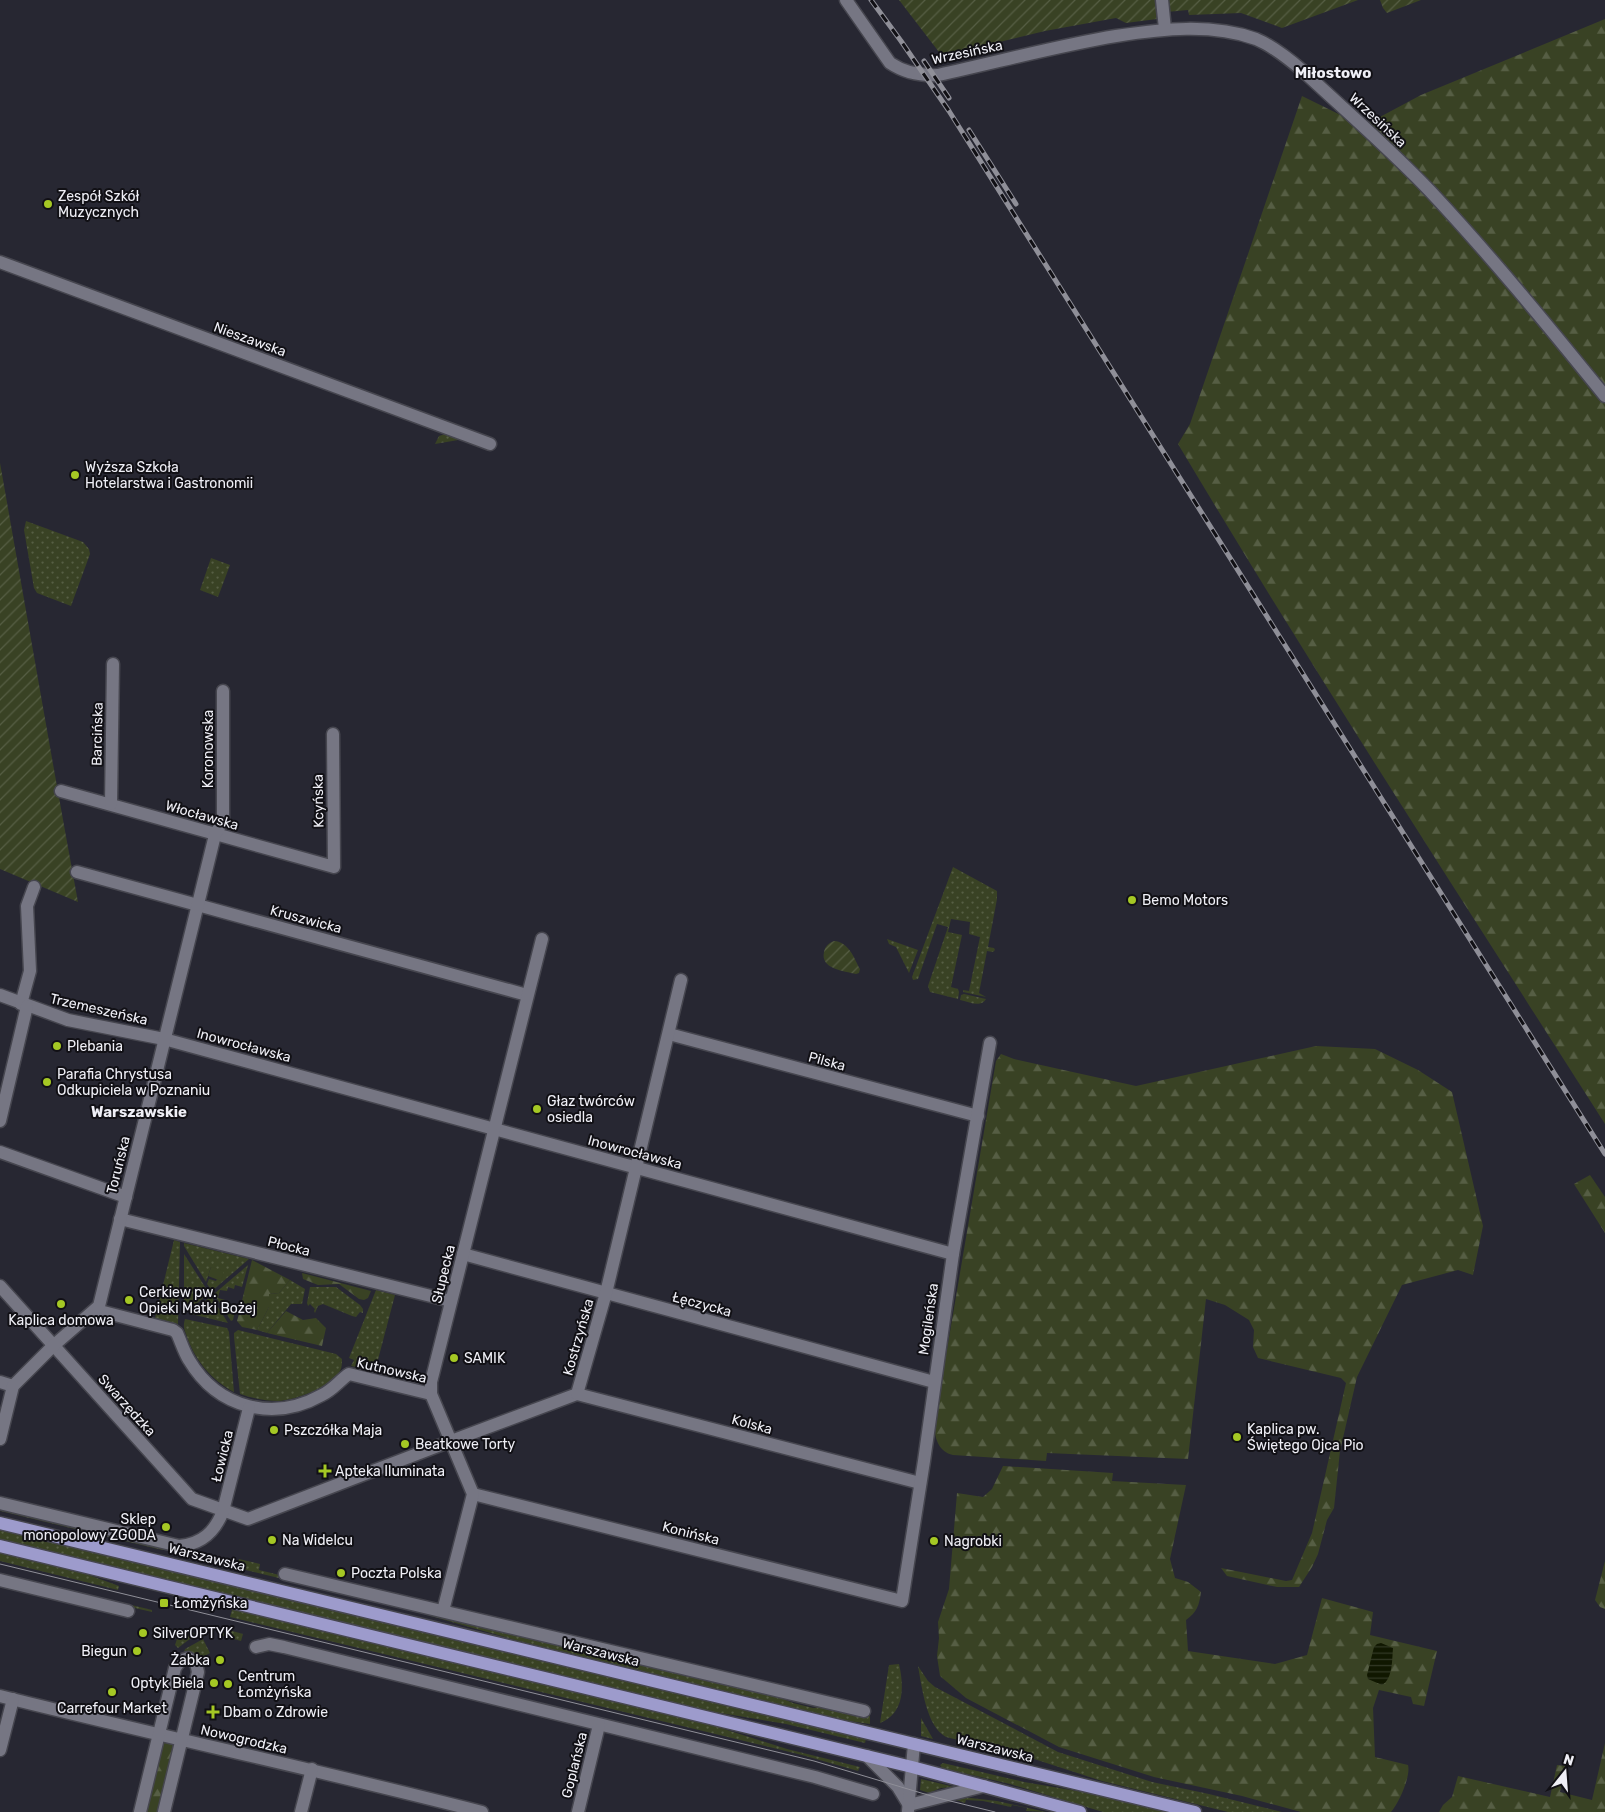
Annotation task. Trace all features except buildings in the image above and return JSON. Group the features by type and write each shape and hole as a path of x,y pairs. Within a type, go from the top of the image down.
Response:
{"main road":[{"name":"Warszawska","path":"0,1523 1195,1812"},
{"path":"0,1546 912,1767 1080,1812"}],"street":[{"name":"Wrzesińska","path":"846,0 890,63 908,73 925,75 938,75 1083,42 1165,29 1224,31 1256,39 1275,49 1303,71 1398,159 1474,240 1605,396"},
{"path":"1162,0 1165,29"},
{"name":"Nieszawska","path":"0,262 490,444"},
{"name":"Barcińska","path":"111,804 113,664"},
{"name":"Koronowska","path":"215,835 223,820 223,691"},
{"name":"Kcyńska","path":"333,734 334,867"},
{"name":"Włocławska","path":"61,791 334,867"},
{"name":"Toruńska","path":"96,1310 99,1306 215,835"},
{"name":"Kruszwicka","path":"77,872 527,995"},
{"path":"0,1121 30,971 27,906 34,887"},
{"name":"Słupecka","path":"431,1394 431,1382 542,939"},
{"name":"Kostrzyńska","path":"248,1519 451,1440 577,1394 606,1294 682,980"},
{"name":"Trzemeszeńska","path":"0,995 68,1020 164,1039"},
{"name":"Pilska","path":"669,1034 978,1116"},
{"name":"Inowrocławska","path":"164,1039 953,1254"},
{"name":"Mogileńska","path":"902,1601 953,1254 990,1043"},
{"path":"0,1152 126,1197"},
{"name":"Płocka","path":"120,1220 451,1301"},
{"name":"Łęczycka","path":"463,1254 934,1382"},
{"name":"Swarzędzka","path":"0,1286 192,1499 248,1519"},
{"path":"0,1439 13,1386 54,1346 96,1310"},
{"name":"Kutnowska","path":"96,1310 173,1330 176,1332 189,1360 209,1385 223,1395 249,1408 280,1409 304,1403 323,1395 349,1374 431,1394"},
{"path":"0,1382 13,1386"},
{"path":"431,1394 473,1494 443,1612"},
{"name":"Kolska","path":"577,1394 920,1483"},
{"name":"Łowicka","path":"223,1511 249,1408"},
{"name":"Konińska","path":"473,1494 902,1601"},
{"name":"Warszawska","path":"0,1503 179,1546 201,1540 212,1532 218,1524 223,1511"},
{"name":"Warszawska","path":"285,1574 864,1711"},
{"path":"0,1580 128,1611"},
{"path":"256,1647 269,1644 284,1647 815,1777 873,1794"},
{"path":"140,1812 176,1665 182,1659 191,1659 197,1664 198,1672 164,1812"},
{"name":"Nowogrodzka","path":"0,1696 160,1735 312,1769 440,1807 482,1812"},
{"path":"0,1750 13,1699"},
{"name":"Goplańska","path":"578,1812 599,1725"},
{"path":"908,1808 914,1744"},
{"path":"867,1756 898,1786 908,1808"},
{"path":"301,1812 312,1769"},
{"path":"908,1808 984,1786"}],"green space":[{"path":"899,0 1358,0 1282,28 1241,13 1189,15 1188,10 1156,13 1157,19 1126,23 1116,18 1045,31 942,56"},
{"path":"1380,0 1421,0 1387,13"},
{"path":"1605,19 1605,1124 1335,701 1178,444 1190,424 1302,96 1363,126 1421,95"},
{"path":"445,434 464,439 435,444 439,436"},
{"path":"0,463 48,737 78,902 0,869"},
{"path":"26,521 83,542 89,549 90,554 71,606 37,593 34,588 24,530"},
{"path":"211,558 230,565 218,597 200,590"},
{"path":"953,867 997,891 988,947 995,950 993,952 987,951 979,993 986,997 963,992 963,990 969,991 980,937 969,934 970,922 951,919 948,932 962,935 951,987 958,989 958,999 930,992 928,986 948,927 937,924 918,979 913,980 912,977"},
{"path":"887,939 918,950 909,973 896,947 889,944"},
{"path":"834,941 847,947 860,969 859,973 856,974 829,966 824,958 825,950"},
{"path":"961,995 986,999 978,1004 971,1003 960,1000"},
{"path":"1316,1046 1375,1049 1418,1070 1452,1092 1483,1226 1473,1275 1458,1270 1402,1285 1357,1377 1340,1451 1334,1508 1327,1520 1318,1554 1299,1587 1277,1587 1227,1576 1221,1568 1286,1581 1292,1580 1312,1533 1346,1383 1341,1378 1258,1358 1253,1347 1254,1330 1249,1320 1225,1305 1206,1299 1188,1459 1047,1453 1046,1461 953,1455 944,1451 935,1436 934,1426 996,1061 1001,1054 1014,1059 1136,1086"},
{"path":"1590,1175 1605,1197 1605,1233 1574,1184"},
{"path":"174,1240 180,1242 178,1324 155,1318"},
{"path":"184,1243 249,1259 212,1291 207,1284 209,1279 221,1281 211,1267 206,1282"},
{"path":"184,1254 209,1293 186,1313 184,1313"},
{"path":"252,1260 290,1280 279,1293 269,1294 269,1307 257,1330 242,1327 237,1321"},
{"path":"248,1265 242,1287 235,1285 234,1289 228,1287 227,1291 220,1290 218,1298 225,1300 224,1304 230,1305 229,1309 235,1311 231,1321 214,1294"},
{"path":"211,1267 224,1271 221,1281 208,1276"},
{"path":"302,1273 371,1291 368,1298 364,1300 359,1299 339,1284 318,1285 303,1279"},
{"path":"290,1280 305,1289 302,1304 291,1304 267,1333 257,1330 269,1307 269,1294 279,1293"},
{"path":"310,1287 336,1287 360,1305 363,1313 360,1312 356,1317 323,1304 318,1306 315,1313 315,1309 310,1304 308,1306 307,1303"},
{"path":"376,1290 395,1295 375,1371 351,1366 354,1360 349,1358"},
{"path":"211,1296 228,1323 191,1314"},
{"path":"286,1311 303,1320 316,1318 326,1328 322,1346 267,1333"},
{"path":"185,1319 227,1328 229,1332 234,1392 204,1368 189,1343 185,1332"},
{"path":"238,1330 336,1354 342,1359 341,1370 321,1387 294,1398 273,1401 240,1394 234,1337 234,1333"},
{"path":"1003,1466 1113,1473 1112,1481 1186,1485 1170,1559 1175,1578 1188,1582 1201,1592 1197,1608 1186,1620 1188,1651 1275,1664 1307,1655 1322,1598 1373,1612 1370,1635 1437,1651 1424,1706 1413,1704 1411,1697 1379,1690 1373,1708 1375,1757 1408,1765 1408,1776 1404,1789 1391,1812 1301,1812 1242,1796 1154,1777 1059,1747 966,1698 940,1676 937,1656 938,1622 949,1589 957,1493 983,1497 992,1489"},
{"path":"0,1507 170,1550 162,1550 0,1511"},
{"path":"0,1529 866,1739 865,1743 786,1724 708,1711 0,1539"},
{"path":"0,1552 78,1571 119,1586 118,1590 0,1561"},
{"path":"239,1559 260,1564 259,1570 776,1696 813,1708 821,1707 864,1718 866,1715 870,1716 870,1724 849,1721 519,1641 406,1609 225,1565 226,1562 237,1565"},
{"path":"1605,1561 1605,1609 1600,1607 1595,1600"},
{"path":"0,1573 152,1610 152,1612 0,1577"},
{"path":"216,1604 702,1722 787,1749 860,1767 858,1771 802,1755 230,1617 232,1610 216,1606"},
{"path":"222,1628 243,1634 241,1641 220,1635"},
{"path":"180,1630 194,1633 195,1635 178,1648 175,1645"},
{"path":"203,1639 210,1653 201,1658 192,1652 184,1652 185,1649"},
{"path":"899,1664 902,1681 901,1698 894,1713 880,1723 889,1665"},
{"path":"918,1666 928,1681 935,1687 1058,1752 1152,1782 1282,1812 1228,1812 1102,1781 1031,1758 946,1737 939,1732 929,1715"},
{"path":"921,1718 933,1739 921,1736"},
{"path":"166,1741 174,1745 159,1812 144,1812 162,1744"},
{"path":"1605,1743 1605,1812 1439,1812 1443,1805 1452,1797 1458,1776 1550,1797 1557,1765 1566,1766 1560,1792 1592,1800"},
{"path":"943,1763 1024,1782 1101,1795 1169,1812 1103,1812 1010,1784 942,1768 940,1765"},
{"path":"921,1779 955,1787 941,1788 929,1793 920,1790"},
{"path":"962,1797 997,1801 1046,1812 1026,1811 1027,1808 1012,1805 1011,1807 983,1801 966,1800 965,1803 953,1799"}],"shaded area":[{"path":"1381,1643 1393,1648 1390,1674 1382,1685 1368,1679 1367,1675 1374,1647"}],"tram line":[{"path":"0,1564 814,1761 938,1798 995,1812"}],"railway":[{"path":"871,0 949,111 1605,1154"},
{"path":"924,61 949,98"},
{"path":"969,130 1016,204"}],"place":[{"name":"Zespół Szkół Muzycznych","path":"48,204"},
{"name":"Wyższa Szkoła Hotelarstwa i Gastronomii","path":"75,475"},
{"name":"Bemo Motors","path":"1132,900"},
{"name":"Plebania","path":"57,1046"},
{"name":"Parafia Chrystusa Odkupiciela w Poznaniu","path":"47,1082"},
{"name":"Głaz twórców osiedla","path":"537,1109"},
{"name":"Cerkiew pw. Opieki Matki Bożej","path":"129,1300"},
{"name":"Kaplica domowa","path":"61,1304"},
{"name":"SAMIK","path":"454,1358"},
{"name":"Pszczółka Maja","path":"274,1430"},
{"name":"Kaplica pw. Świętego Ojca Pio","path":"1237,1437"},
{"name":"Beatkowe Torty","path":"405,1444"},
{"name":"Apteka Iluminata","path":"325,1471"},
{"name":"Sklep monopolowy ZGODA","path":"166,1527"},
{"name":"Na Widelcu","path":"272,1540"},
{"name":"Nagrobki","path":"934,1541"},
{"name":"Poczta Polska","path":"341,1573"},
{"name":"Łomżyńska","path":"164,1603"},
{"name":"SilverOPTYK","path":"143,1633"},
{"name":"Biegun","path":"137,1651"},
{"name":"Żabka","path":"220,1660"},
{"name":"Optyk Biela","path":"214,1683"},
{"name":"Centrum Łomżyńska","path":"228,1684"},
{"name":"Carrefour Market","path":"112,1692"},
{"name":"Dbam o Zdrowie","path":"213,1712"}],"district":[{"name":"Miłostowo","path":"1333,73"},
{"name":"Warszawskie","path":"139,1112"}]}
